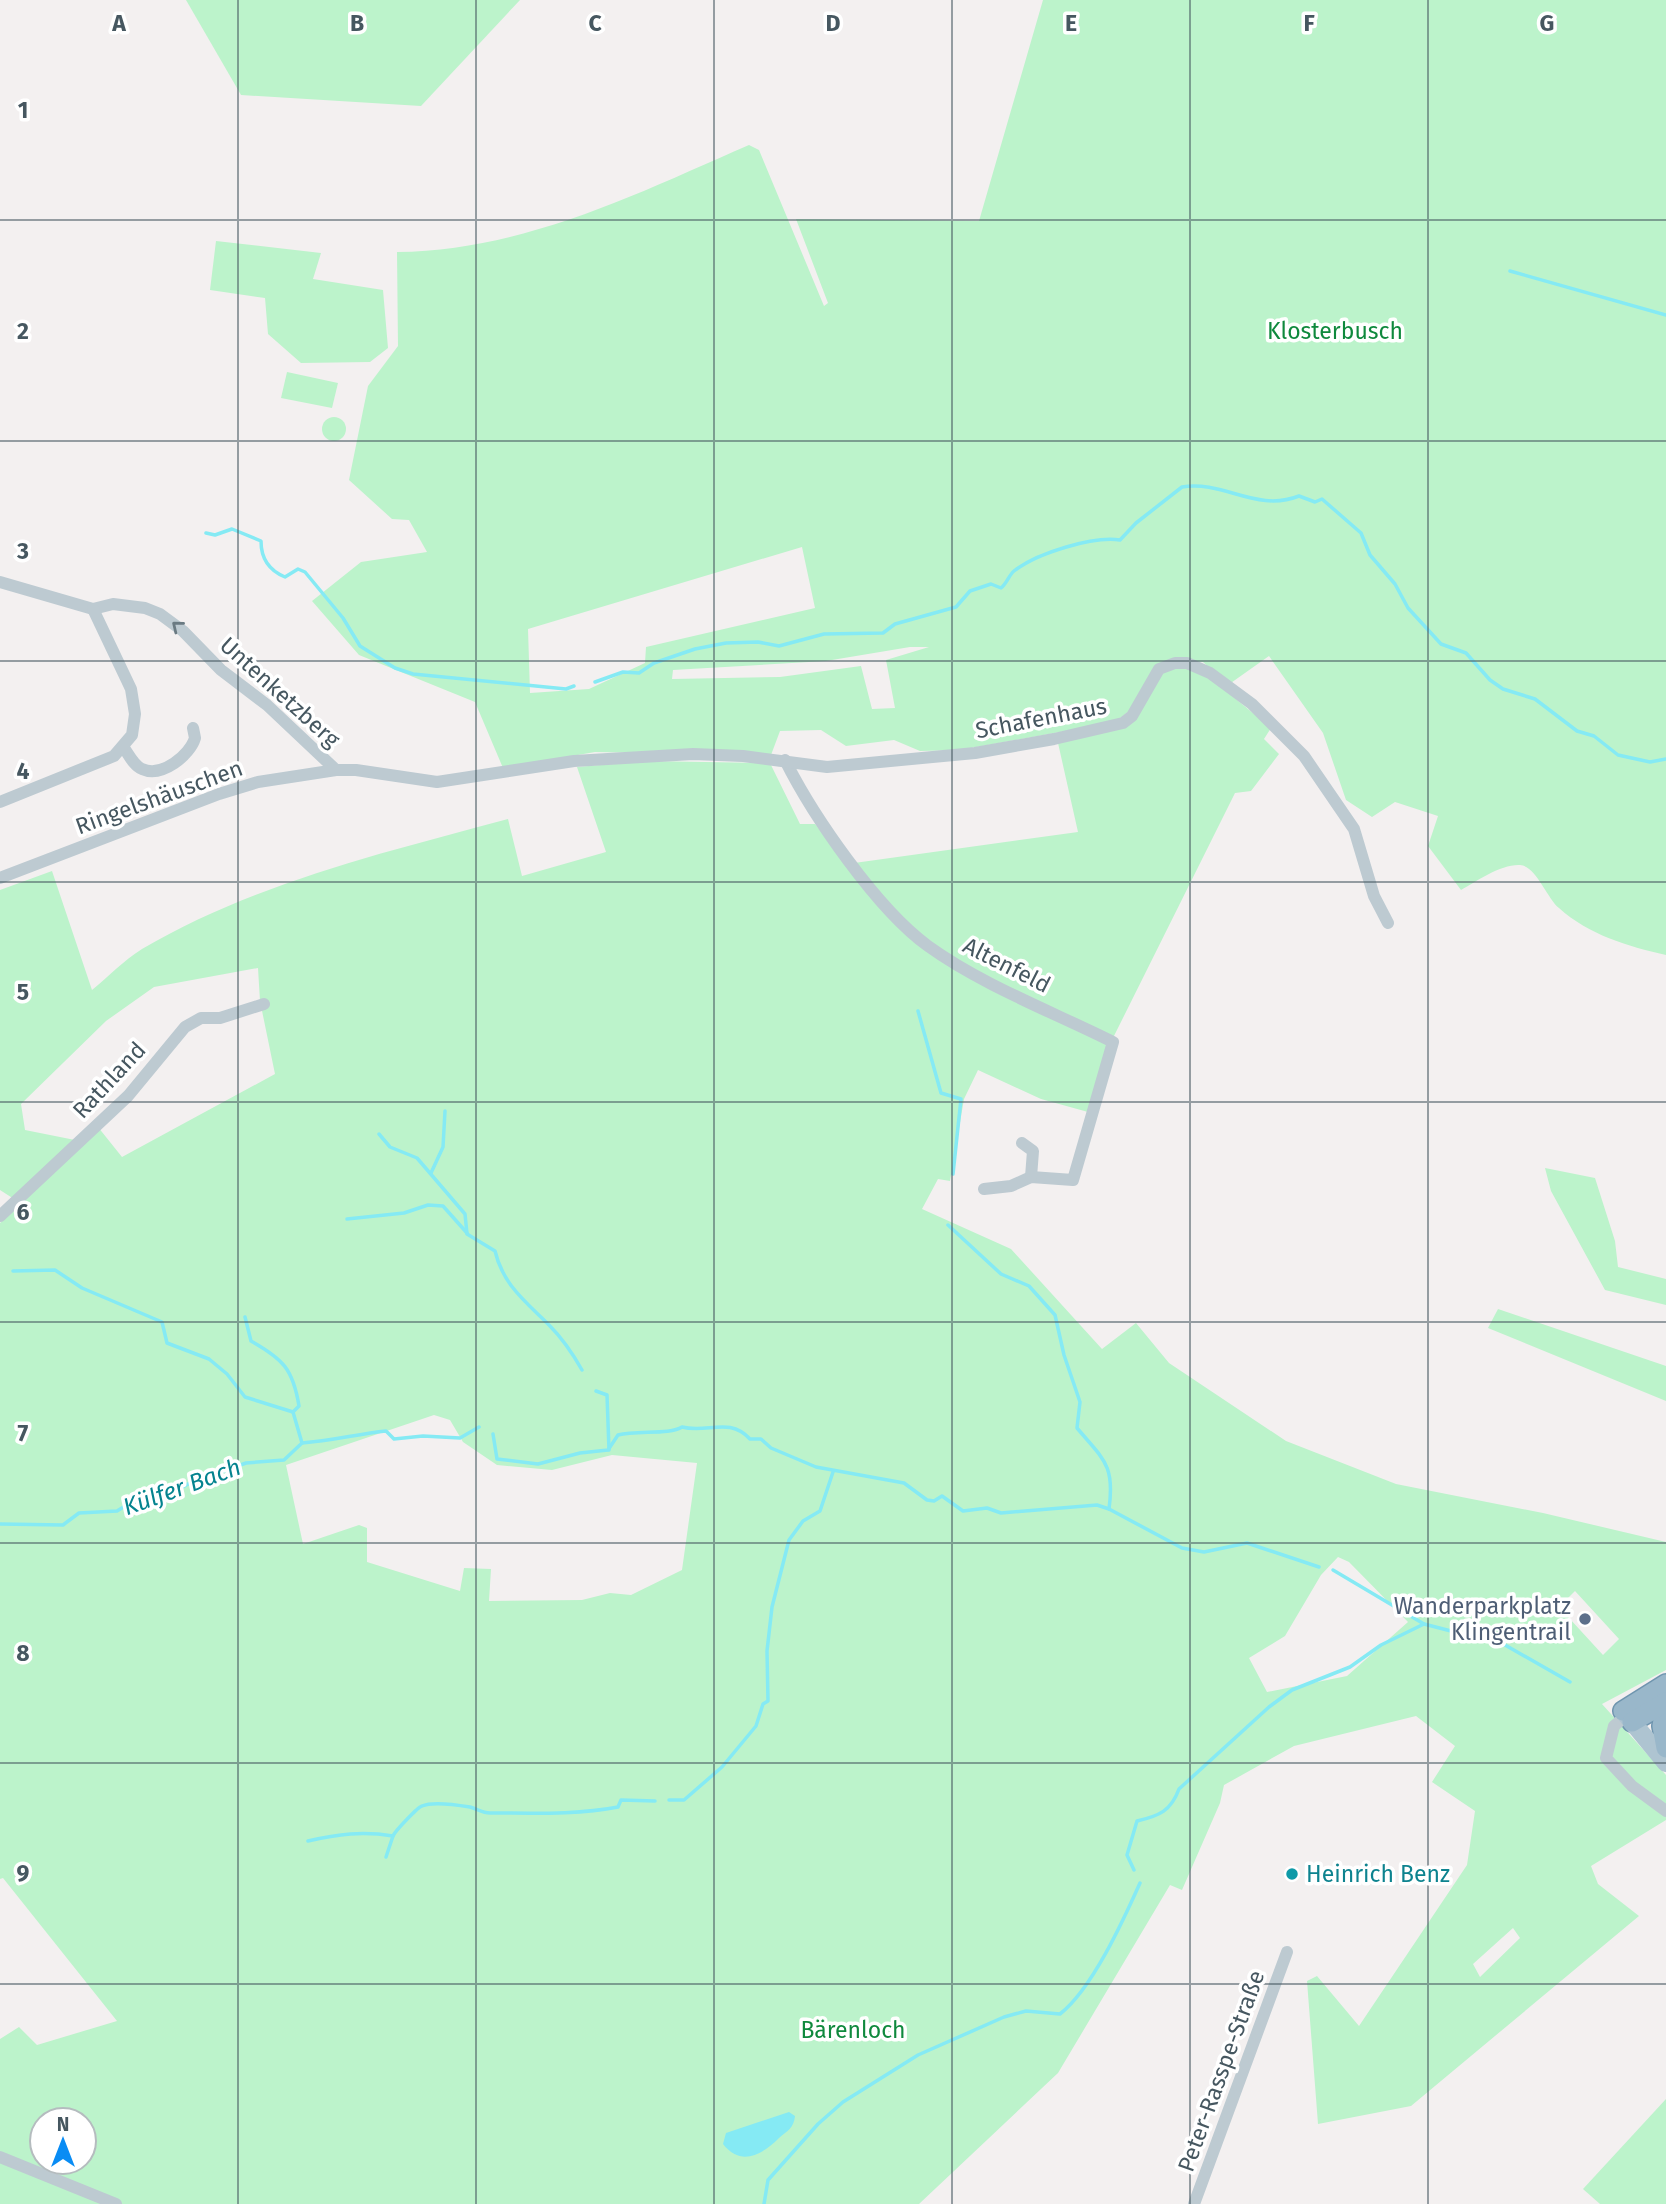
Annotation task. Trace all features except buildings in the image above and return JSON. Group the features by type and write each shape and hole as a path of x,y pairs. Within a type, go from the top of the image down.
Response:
{"highway":[{"path":"1627,1716 1666,1684"},
{"path":"1627,1716 1666,1703 1662,1726 1666,1748"}],"main road":[{"path":"1627,1716 1666,1763"}],"street":[{"path":"0,582 93,609 133,700 135,724 124,748 102,762 0,802"},
{"name":"Untenketzberg","path":"93,609 113,604 145,608 160,614 183,631 220,670 267,705 336,770 356,770 437,782 617,757 743,756"},
{"name":"Schafenhaus","path":"743,756 827,767 975,753 1117,725 1132,716 1159,670 1175,663 1187,663 1210,673 1252,704 1304,756 1354,829 1374,896 1388,923"},
{"path":"124,748 136,765 142,769 155,770 178,761 187,754 195,738 193,729"},
{"name":"Altenfeld","path":"785,760 803,798 869,885 924,943 987,980 1113,1042 1073,1180 1031,1177 1011,1186 984,1189"},
{"name":"Ringelshäuschen","path":"0,878 219,794 258,782 336,770"},
{"name":"Rathland","path":"0,1216 128,1096 185,1027 201,1018 220,1018 264,1004"},
{"path":"1022,1143 1033,1150 1031,1177"},
{"path":"1627,1716 1614,1726 1606,1758 1632,1786 1666,1811"},
{"name":"Peter-Rasspe-Straße","path":"1194,2204 1287,1952"},
{"path":"0,2157 116,2204"}],"green space":[{"path":"186,0 520,0 421,106 241,95"},
{"name":"Klosterbusch","path":"1043,0 1666,0 1666,955 1623,943 1583,925 1559,908 1536,876 1520,865 1505,867 1461,890 1428,846 1438,816 1395,802 1372,817 1346,800 1323,733 1269,656 1228,685 1203,662 1173,661 1138,704 1115,722 960,750 920,751 894,740 846,746 821,730 780,731 771,755 595,752 503,768 475,702 359,655 312,601 361,562 427,552 409,520 392,519 349,480 368,386 398,346 397,252 444,249 534,230 621,200 749,145 759,150 824,306 828,303 796,219 979,221","holes":["802,547 815,608 646,647 645,663 589,689 530,693 528,629","910,647 929,647 886,660 895,708 872,709 861,666 780,677 672,679 673,670 826,661"]},
{"path":"216,241 321,253 313,279 383,290 388,348 370,362 301,363 268,334 265,298 210,290"},
{"path":"287,372 338,383 332,408 281,398"},
{"path":"334,417 343,420 346,429 343,438 334,441 325,438 322,429 325,420"},
{"name":"Bärenloch","path":"1186,665 1214,681 1271,728 1264,739 1279,754 1251,791 1235,793 1108,1048 1088,1112 1041,1099 978,1070 964,1099 950,1181 938,1179 922,1209 1011,1249 1102,1349 1136,1323 1169,1363 1286,1441 1396,1484 1543,1513 1666,1542 1666,1670 1602,1704 1666,1775 1666,1820 1591,1866 1598,1884 1639,1916 1411,2106 1318,2124 1307,1981 1317,1976 1359,2026 1467,1865 1475,1811 1432,1782 1455,1746 1416,1716 1294,1746 1224,1785 1220,1803 1182,1890 1170,1885 1058,2073 919,2204 0,2204 0,2039 19,2027 37,2045 117,2021 3,1878 0,1879 0,1223 98,1127 122,1157 275,1074 260,1001 258,968 154,987 106,1021 21,1104 25,1130 75,1140 14,1199 0,1190 0,890 52,871 92,990 142,949 229,906 320,872 414,844 508,819 522,876 606,852 577,767 647,761 770,763 800,824 815,824 847,864 1078,832 1058,743 1123,726 1161,671","holes":["434,1415 450,1420 463,1442 497,1465 552,1470 612,1455 697,1463 682,1570 631,1595 610,1593 582,1600 489,1601 491,1569 464,1568 460,1591 367,1562 367,1528 359,1525 303,1544 286,1465","1338,1557 1349,1562 1408,1622 1347,1676 1267,1692 1249,1658 1285,1636 1321,1575","1575,1591 1619,1639 1603,1655 1559,1607","1513,1928 1520,1938 1480,1977 1473,1964"]},
{"path":"1545,1168 1595,1178 1615,1241 1618,1267 1666,1279 1666,1305 1605,1290 1551,1191"},
{"path":"1498,1309 1666,1366 1666,1401 1488,1328"},
{"path":"1666,2099 1666,2204 1600,2204 1583,2189"}],"water":[{"path":"789,2112 795,2116 792,2126 759,2153 744,2157 730,2151 723,2144 726,2133"}],"waterway":[{"path":"1510,271 1666,315"},
{"path":"595,682 623,672 639,673 654,663 695,649 726,643 758,642 779,646 824,634 883,633 895,624 956,607 970,591 991,584 1001,588 1014,571 1051,552 1081,543 1120,540 1136,523 1182,487 1197,486 1268,501 1299,496 1315,502 1322,499 1361,533 1370,555 1395,584 1408,608 1441,644 1466,653 1490,680 1503,689 1535,699 1577,731 1594,736 1618,755 1650,762 1666,759"},
{"path":"206,533 215,535 232,529 261,541 262,553 267,563 279,574 285,577 298,569 305,572 343,618 360,646 395,668 413,674 566,689 574,686"},
{"path":"918,1011 941,1093 961,1099 953,1174"},
{"path":"431,1173 443,1147 445,1111"},
{"path":"379,1134 390,1147 417,1158 465,1214 467,1234 495,1251 510,1283 558,1335 582,1370"},
{"path":"347,1219 404,1213 428,1205 443,1206 467,1233"},
{"path":"948,1225 1001,1274 1029,1286 1055,1315 1064,1355 1080,1402 1077,1428 1101,1456 1109,1472 1109,1509 1182,1548 1204,1552 1247,1543 1319,1567"},
{"path":"13,1271 55,1270 82,1288 162,1322 167,1343 209,1359 227,1374 245,1397 293,1412 302,1443"},
{"path":"245,1317 251,1341 279,1360 290,1374 299,1406 293,1412"},
{"path":"596,1391 607,1395 609,1450"},
{"name":"Külfer Bach","path":"0,1524 63,1525 79,1513 117,1511 130,1503 169,1495 188,1484 246,1463 284,1460 302,1443 386,1431 394,1439 423,1436 460,1438 479,1427"},
{"name":"Külfer Bach","path":"493,1434 497,1459 538,1464 580,1453 608,1450 618,1435 670,1431 682,1427 726,1427 734,1428 750,1439 761,1439 771,1448 816,1467 904,1483 927,1500 934,1501 942,1496 963,1511 987,1508 1001,1513 1097,1505 1109,1509"},
{"path":"669,1800 684,1800 722,1767 756,1726 763,1704 768,1701 767,1651 772,1607 789,1540 803,1521 820,1511 833,1472"},
{"path":"1333,1570 1424,1624"},
{"path":"1134,1870 1127,1855 1137,1821 1152,1817 1168,1807 1179,1789 1269,1707 1292,1690 1350,1667 1381,1645 1424,1624 1505,1645 1570,1682"},
{"path":"308,1841 351,1834 393,1836 420,1807 432,1804 470,1807 487,1813 538,1813 602,1810 618,1807 621,1800 655,1801"},
{"path":"386,1857 393,1836"},
{"path":"764,2204 768,2180 818,2124 843,2102 918,2055 1004,2017 1026,2011 1060,2014 1072,2003 1095,1972 1140,1883"}],"place":[{"name":"Wanderparkplatz Klingentrail","path":"1585,1619"},
{"name":"Heinrich Benz","path":"1292,1874"}]}
